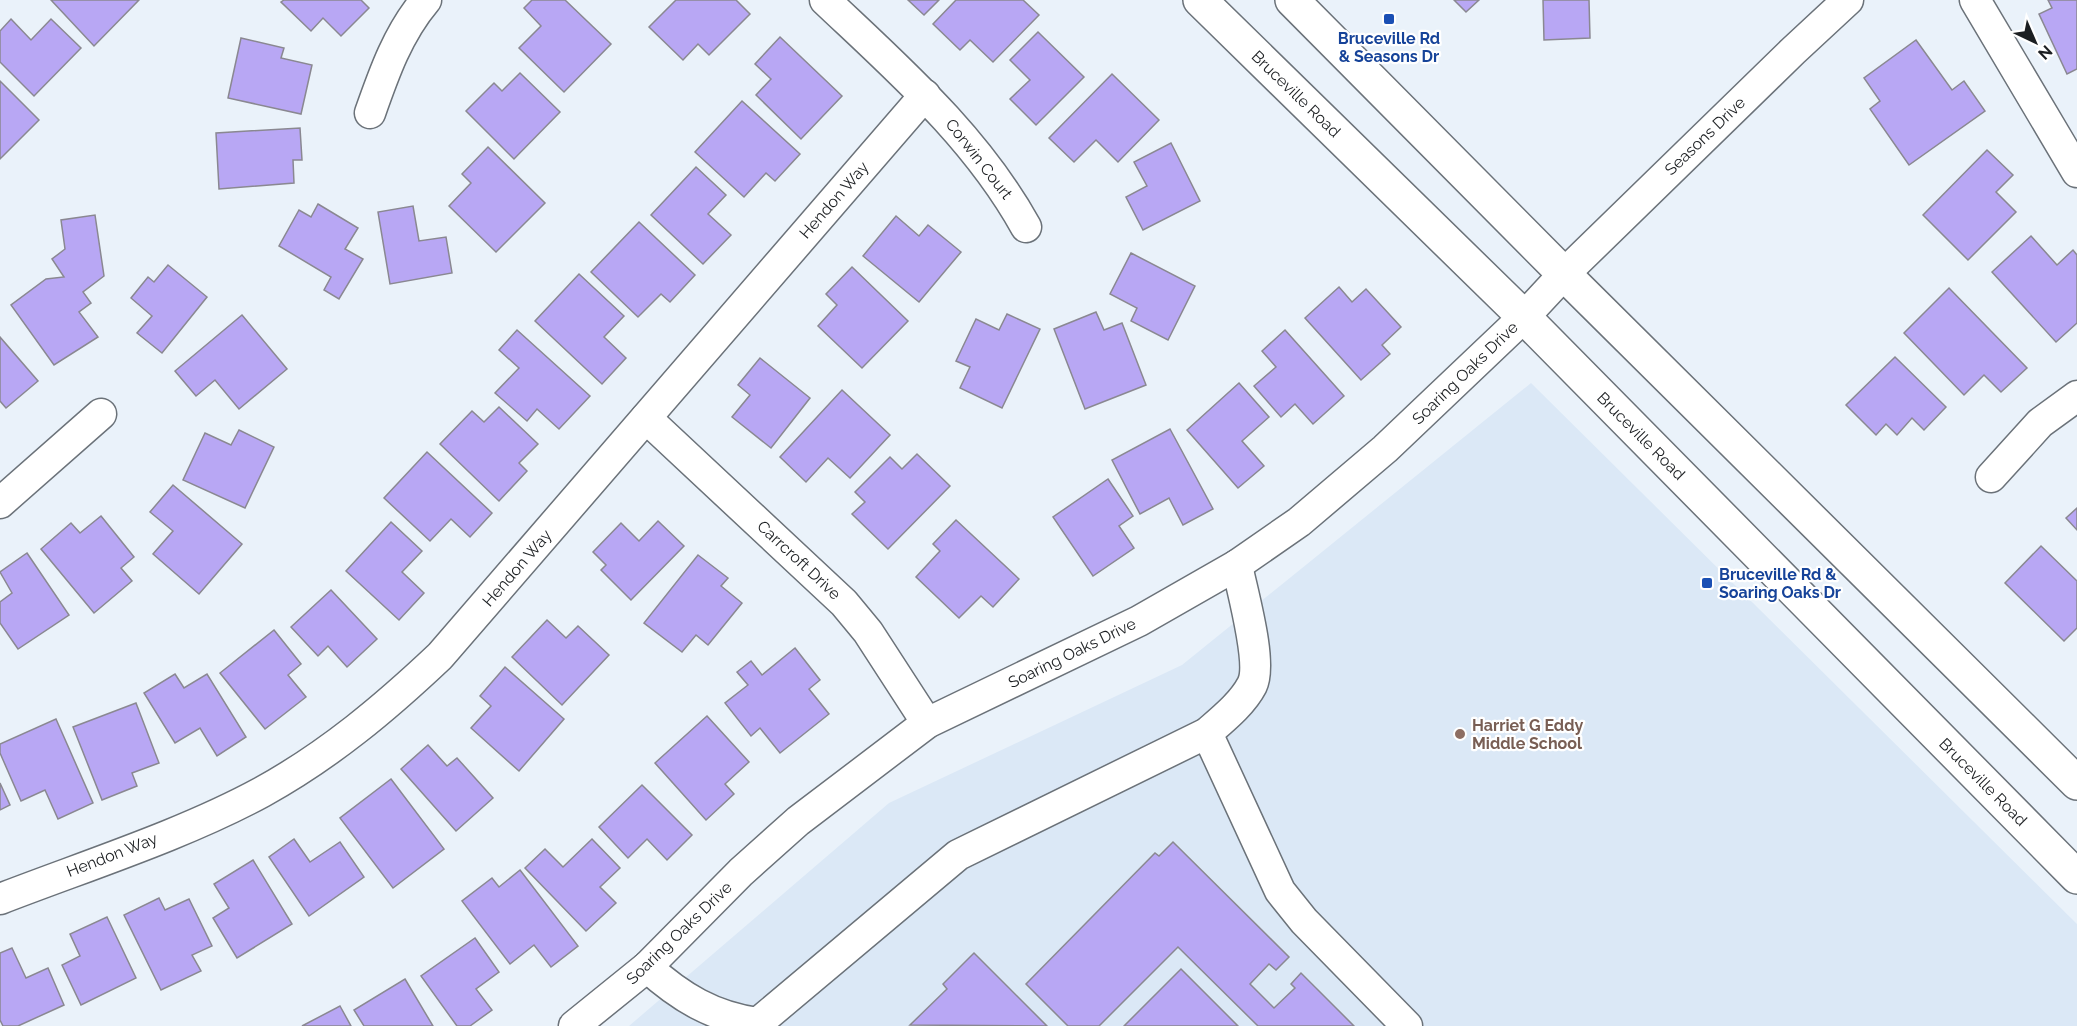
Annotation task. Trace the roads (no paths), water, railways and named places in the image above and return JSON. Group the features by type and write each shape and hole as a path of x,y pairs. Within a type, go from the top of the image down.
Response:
{"main road":[{"name":"Bruceville Road","path":"1200,0 1524,317 2077,878"},
{"path":"1292,0 1564,274 2076,781"}],"street":[{"path":"370,113 386,65 402,33 426,0"},
{"name":"Corwin Court","path":"825,0 925,95 983,159 1007,192 1026,227"},
{"name":"Seasons Drive","path":"1564,274 1848,0"},
{"path":"1975,0 2077,172"},
{"name":"Hendon Way","path":"0,899 230,808 327,753 386,708 440,656 925,95"},
{"name":"Soaring Oaks Drive","path":"574,1026 647,967 741,872 798,821 927,723 1139,621 1237,565 1299,522 1385,449 1524,317 1564,274"},
{"path":"1991,477 2040,423 2077,396"},
{"path":"0,503 101,414"},
{"name":"Carrcroft Drive","path":"646,418 844,603 868,633 927,723"},
{"path":"647,967 673,990 706,1010 731,1020 758,1023 958,855 1207,733 1237,706 1252,684 1257,667 1237,565"},
{"path":"1207,733 1280,891 1304,921 1407,1026"}],"place":[{"name":"Bruceville Rd & Seasons Dr","path":"1389,19"},
{"name":"Bruceville Rd & Soaring Oaks Dr","path":"1707,583"},
{"name":"Harriet G Eddy Middle School","path":"1460,734"}]}
